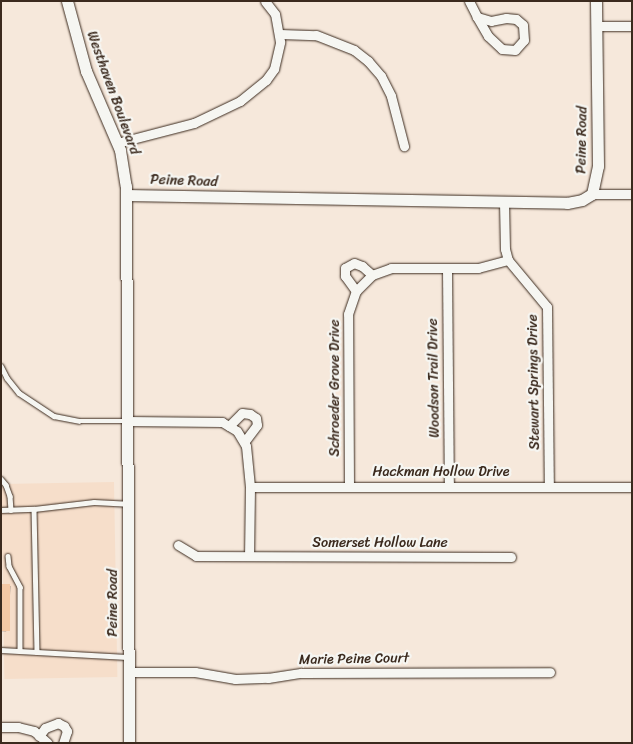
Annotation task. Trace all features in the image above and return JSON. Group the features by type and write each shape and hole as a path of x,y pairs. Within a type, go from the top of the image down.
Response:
{"street":[{"name":"Westhaven Boulevard","path":"67,1 86,71 117,143 125,172 126,195"},
{"path":"117,143 194,123 240,101 260,86 274,69 278,56 280,34 275,14 265,1"},
{"path":"469,1 477,17 495,44 502,49 515,50 524,40 523,25 516,19 506,18 491,21 477,17"},
{"name":"Peine Road","path":"129,743 126,195 567,203 582,200 592,194 598,166 596,1"},
{"path":"596,26 632,26"},
{"path":"280,34 316,35 354,50 368,62 381,76 391,96 404,146"},
{"path":"592,194 632,194"},
{"path":"504,202 505,249 508,260"},
{"name":"Schroeder Grove Drive","path":"349,486 348,314 356,291 372,275 390,268 485,268 508,260"},
{"name":"Stewart Springs Drive","path":"508,260 547,307 549,486"},
{"path":"356,291 345,276 345,268 354,263 362,266 372,275"},
{"name":"Woodson Trail Drive","path":"447,269 449,486"},
{"path":"229,426 242,413 250,414 256,418 257,424 244,442"},
{"path":"127,421 222,422 237,431 246,446 250,487 249,556"},
{"name":"Hackman Hollow Drive","path":"250,487 632,486"},
{"name":"Somerset Hollow Lane","path":"178,545 196,556 511,557"},
{"name":"Marie Peine Court","path":"128,672 195,672 234,679 268,678 301,672 550,672"},
{"path":"39,736 45,728 58,723 64,726 67,731 63,743"},
{"path":"1,727 18,727 34,731 48,743"}],"lane":[{"path":"1,366 6,378 19,393 54,416 79,421 127,421"},
{"path":"1,479 6,485 10,496 11,510"},
{"path":"1,510 34,509 94,502 128,504"},
{"path":"34,509 37,652"},
{"path":"8,556 9,566 20,587 20,650"},
{"path":"1,650 128,657"}],"shaded area":[{"path":"114,482 117,677 4,679 1,484"}],"building":[{"path":"1,584 10,584 10,631 1,631"}]}
